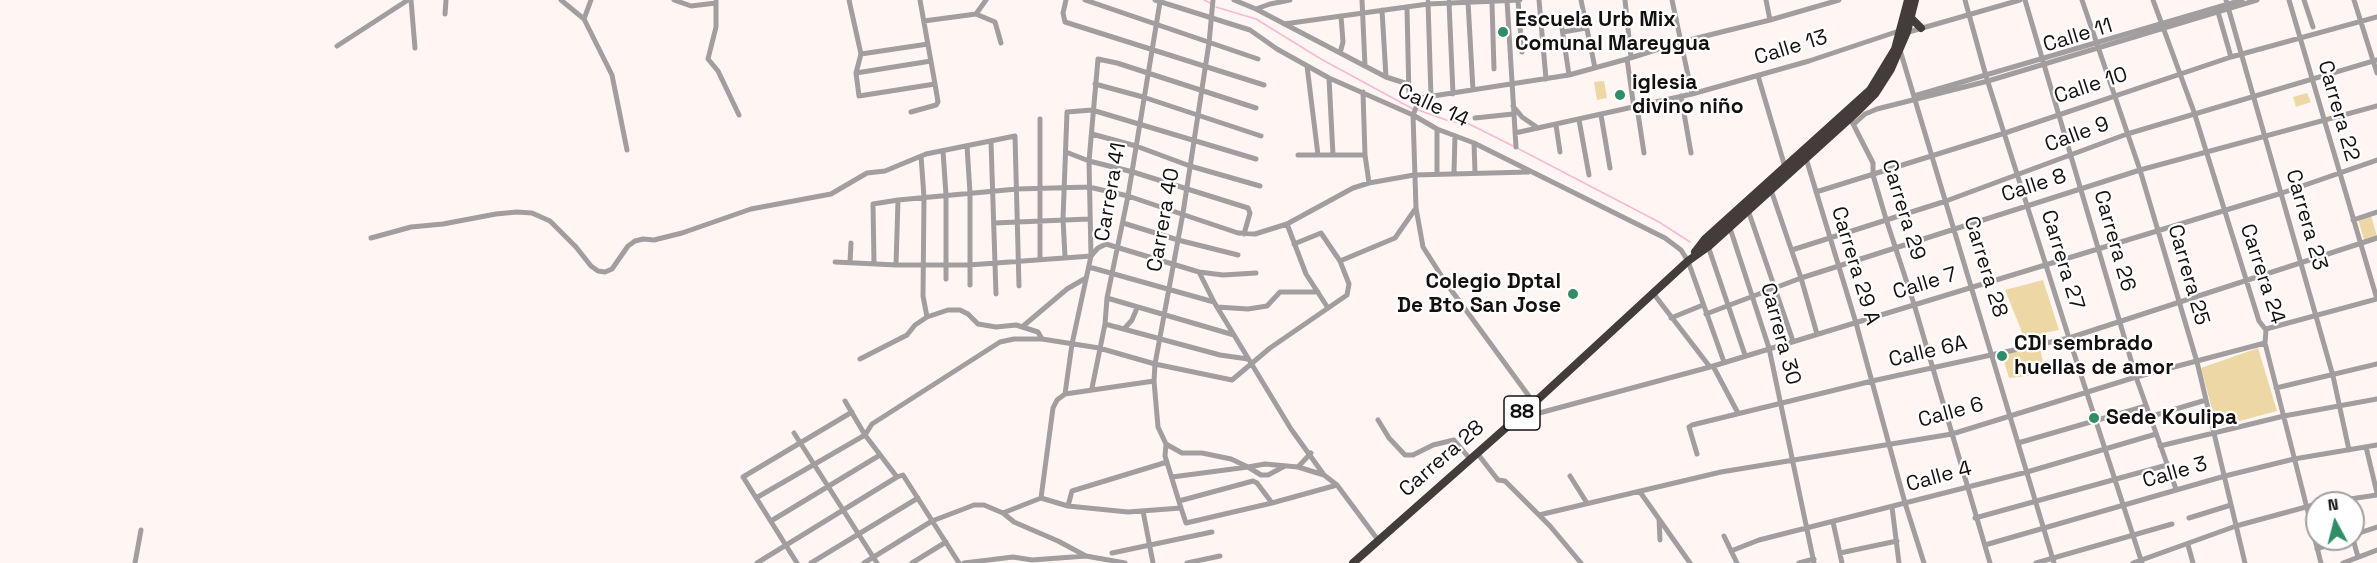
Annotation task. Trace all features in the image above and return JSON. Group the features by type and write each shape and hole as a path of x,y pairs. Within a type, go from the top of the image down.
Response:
{"highway":[{"name":"Carrera 28","path":"1353,563 1534,403 1729,223 1805,155 1851,118 1875,94 1900,50 1908,0"},
{"name":"Carrera 28","path":"1851,118 1885,68 1911,18 1915,0"},
{"path":"1911,18 1921,28"},
{"name":"Carrera 28","path":"1729,223 1748,210 1785,167 1805,155"}],"street":[{"path":"337,46 410,0 415,48"},
{"path":"445,14 446,0"},
{"path":"561,0 584,19 612,75 627,150"},
{"path":"584,19 591,0"},
{"path":"849,0 861,54 856,73 859,96 935,84"},
{"path":"911,112 936,105 938,98 920,0"},
{"path":"976,14 986,0"},
{"path":"1066,0 1063,13 1065,22 1264,85"},
{"path":"1085,0 1258,59"},
{"name":"Carrera 40","path":"1181,508 1165,456 1166,444 1158,427 1154,381 1155,364 1203,90 1213,0"},
{"path":"1234,0 1256,9 1386,77 1408,84 1407,8"},
{"path":"1256,9 1290,0"},
{"path":"1362,0 1365,66"},
{"path":"1284,24 1407,8 1428,2 1492,3 1519,0 1522,52"},
{"path":"1539,0 1546,79"},
{"path":"1581,0 1595,68"},
{"path":"1625,0 1635,108 1644,153"},
{"path":"1672,0 1692,94"},
{"path":"1766,0 1770,20"},
{"name":"Calle 14","path":"1408,84 1409,97 1420,98 1569,75 1681,42 1839,0"},
{"name":"Carrera 27","path":"1965,0 1987,78 2142,562"},
{"name":"Calle 13","path":"1515,133 1692,94 1903,31 1969,16 2020,0"},
{"name":"Carrera 26","path":"2025,0 2136,377 2176,489"},
{"name":"Carrera 25","path":"2082,0 2116,96 2197,362 2245,563"},
{"name":"Carrera 24","path":"2153,0 2194,112 2259,321 2266,329 2265,343 2305,502"},
{"name":"Calle 11","path":"2163,26 2242,0"},
{"name":"Calle 11","path":"1851,118 2163,26 2218,12 2227,4 2257,0"},
{"name":"Carrera 22","path":"2289,0 2338,174 2377,299"},
{"path":"2304,0 2313,27"},
{"path":"2354,0 2375,60 2377,73"},
{"path":"676,1 692,6 706,6 716,2 716,27 708,59 718,71 739,115"},
{"name":"Carrera 41","path":"1092,388 1107,298 1133,172 1156,25 1157,1"},
{"name":"Calle 14","path":"1157,1 1213,16 1250,30 1329,78 1414,111 1437,129 1474,143 1665,238 1682,250 1688,261"},
{"path":"1507,1 1510,85 1516,147"},
{"path":"1428,2 1431,97"},
{"path":"1447,2 1452,94"},
{"path":"1468,2 1473,90"},
{"path":"1492,3 1494,69"},
{"name":"Carrera 23","path":"2227,4 2333,376 2349,450"},
{"path":"1382,10 1386,77"},
{"path":"2218,12 2231,57"},
{"path":"924,21 976,14 995,21 1000,44"},
{"path":"1560,15 1569,75"},
{"path":"1340,53 1343,42 1341,16"},
{"name":"Calle 10","path":"1816,192 2006,133 2231,57 2377,17"},
{"path":"1563,32 1586,28"},
{"path":"861,54 928,44"},
{"name":"Carrera 28","path":"1900,50 2054,561"},
{"path":"1065,394 1072,344 1091,256 1089,162 1098,59 1256,108"},
{"name":"Calle 9","path":"1792,250 1946,201 2071,154 2194,112 2375,60"},
{"path":"856,73 931,61"},
{"path":"1307,66 1318,155"},
{"path":"1758,76 1785,167"},
{"path":"1329,78 1333,155"},
{"path":"1095,84 1143,97 1261,136"},
{"path":"1363,92 1365,155 1369,183"},
{"path":"1681,96 1691,153"},
{"path":"1420,98 1414,111 1414,175 1416,208 1423,247 1446,283 1534,403"},
{"path":"1512,105 1522,117 1538,129"},
{"name":"Calle 8","path":"1706,314 1801,278 2139,170 2377,106"},
{"path":"1065,257 1063,219 1067,112 1092,110 1256,159"},
{"path":"1475,118 1513,114"},
{"path":"1601,115 1610,168"},
{"name":"Carrera 29","path":"1851,118 1873,163 1873,175 1914,304 1990,563"},
{"path":"1040,119 1041,188 1038,220 1040,258"},
{"path":"1579,120 1589,175"},
{"path":"1556,125 1560,152"},
{"path":"1437,129 1437,173"},
{"path":"1092,134 1260,186"},
{"path":"371,238 411,227 443,224 496,214 532,213 550,221 591,266 598,271 605,272 612,269 635,241 654,240 682,233 751,209 831,194 860,175 885,171 921,156 1016,136 1019,285"},
{"path":"1454,172 1455,136"},
{"path":"991,142 996,294"},
{"path":"1474,143 1475,172"},
{"path":"967,146 970,194 970,285"},
{"path":"943,151 946,195 946,279"},
{"path":"1066,152 1089,162 1133,172 1248,208 1250,213 1241,233"},
{"path":"1298,156 1365,155"},
{"name":"Carrera 29 A","path":"1805,155 1856,322 1905,503 1924,563"},
{"path":"921,156 924,197 923,296 927,317"},
{"name":"Calle 7","path":"1514,420 1712,367 1793,340 2282,193 2377,160"},
{"path":"874,264 873,204 898,200 1017,189 1089,187 1128,196 1241,233 1255,234 1287,224 1353,188 1369,183 1437,173 1529,172"},
{"path":"1769,187 1792,250 1817,334"},
{"path":"896,265 898,200"},
{"path":"1340,261 1395,238 1416,208"},
{"path":"1748,210 1793,340"},
{"path":"2353,220 2377,212"},
{"path":"994,223 1089,219"},
{"path":"1123,223 1238,255"},
{"name":"Carrera 30","path":"1729,223 1769,348 1814,561"},
{"path":"1287,224 1306,274 1328,308"},
{"path":"756,498 865,435 872,424 1000,342 1042,339 1099,348 1155,364 1232,380 1270,348 1347,295 1349,290 1340,261 1320,232 1294,244"},
{"name":"Calle 6A","path":"1697,454 1690,426 1872,381 2069,338 2247,278 2302,263 2377,238"},
{"path":"850,243 850,262"},
{"path":"1707,243 1745,355"},
{"path":"836,262 922,266 969,265 1091,256 1103,245 1199,272 1223,275 1256,273"},
{"path":"1688,261 1724,362"},
{"path":"1089,267 1216,305 1248,309 1267,306 1280,292 1318,292"},
{"path":"1199,272 1216,305 1285,415 1291,429 1311,453 1324,475"},
{"path":"1022,327 1067,289 1086,278"},
{"path":"1653,293 1712,367 1738,413"},
{"path":"1107,298 1234,335"},
{"path":"2266,329 2377,299"},
{"path":"1671,318 1703,305"},
{"path":"1124,329 1132,320 1137,308"},
{"path":"860,359 907,335 915,325 927,317 948,310 960,310 978,324 1022,327 1038,332 1042,339"},
{"path":"1104,324 1220,355 1248,359"},
{"name":"Calle 6","path":"1539,515 1721,472 1952,434 2136,377 2265,343"},
{"path":"2276,388 2377,364"},
{"path":"1041,498 1053,408 1057,400 1065,394 1092,388 1154,381"},
{"path":"2160,446 2284,416 2377,399"},
{"path":"2149,417 2206,400"},
{"path":"845,401 865,435 897,477"},
{"path":"2018,443 2146,406"},
{"path":"797,563 743,477 852,412"},
{"path":"1378,420 1389,438 1405,455 1413,455 1454,440 1470,459"},
{"path":"794,433 875,560"},
{"name":"Calle 4","path":"1731,551 1759,540 2027,472 2156,434"},
{"path":"1166,444 1182,453 1202,453 1231,459 1261,475 1268,476 1285,466"},
{"path":"2368,458 2377,446"},
{"name":"Calle 3","path":"1985,545 2224,476 2294,459 2377,446"},
{"path":"2366,447 2377,494"},
{"path":"1298,467 1311,453"},
{"path":"1477,453 1498,480 1505,481 1550,526 1581,563"},
{"path":"771,521 880,454"},
{"path":"1068,506 1072,491 1167,462"},
{"path":"1172,477 1264,464 1298,467 1324,475 1337,485 1378,540"},
{"path":"1976,518 2167,465"},
{"path":"757,563 903,475 959,563"},
{"path":"1570,476 1587,503"},
{"path":"1179,501 1253,481 1272,503"},
{"path":"1003,513 1041,498 1068,506 1128,512 1181,508 1186,523 1337,485"},
{"path":"1640,492 1690,563"},
{"path":"811,563 918,498"},
{"path":"864,563 875,560 932,521 974,505 984,505 1003,513 1014,522 1086,556"},
{"path":"2189,518 2231,505"},
{"path":"2133,563 2142,562 2236,526 2305,506"},
{"path":"1892,507 1899,563"},
{"path":"1143,511 1153,563"},
{"path":"1550,526 1552,513"},
{"path":"1659,517 1660,540"},
{"path":"1833,522 1842,563"},
{"path":"2036,563 2054,561 2133,534 2172,524"},
{"path":"135,563 141,530"},
{"path":"1112,553 1212,532"},
{"path":"1724,536 1737,563"},
{"path":"1840,554 1897,541"},
{"path":"912,563 946,542"},
{"path":"2188,544 2193,563"},
{"path":"2343,563 2377,550"},
{"path":"2356,551 2358,557"},
{"path":"964,563 1013,557 1032,560 1086,556 1125,563"},
{"path":"1187,563 1220,556"},
{"path":"1799,563 1814,561"}],"shaded area":[{"path":"1604,81 1607,98 1597,100 1594,82"},
{"path":"2307,93 2311,102 2296,107 2293,97"},
{"path":"2371,216 2377,236 2364,240 2358,219"},
{"path":"2043,280 2059,330 2024,337 2005,290"},
{"path":"2039,345 2046,374 2009,378 2002,354"},
{"path":"2258,348 2277,411 2217,427 2201,368"}],"waterway":[{"path":"1204,0 1212,4"},
{"path":"1216,7 1256,19 1321,59 1413,109"},
{"path":"1418,110 1452,122 1465,122 1513,146"},
{"path":"1517,148 1659,222 1690,242"}],"place":[{"name":"Escuela Urb Mix Comunal Mareygua","path":"1503,32"},
{"name":"iglesia divino niño","path":"1620,95"},
{"name":"Colegio Dptal De Bto San Jose","path":"1573,294"},
{"name":"CDI sembrado huellas de amor","path":"2002,356"},
{"name":"Sede Koulipa","path":"2094,418"}]}
